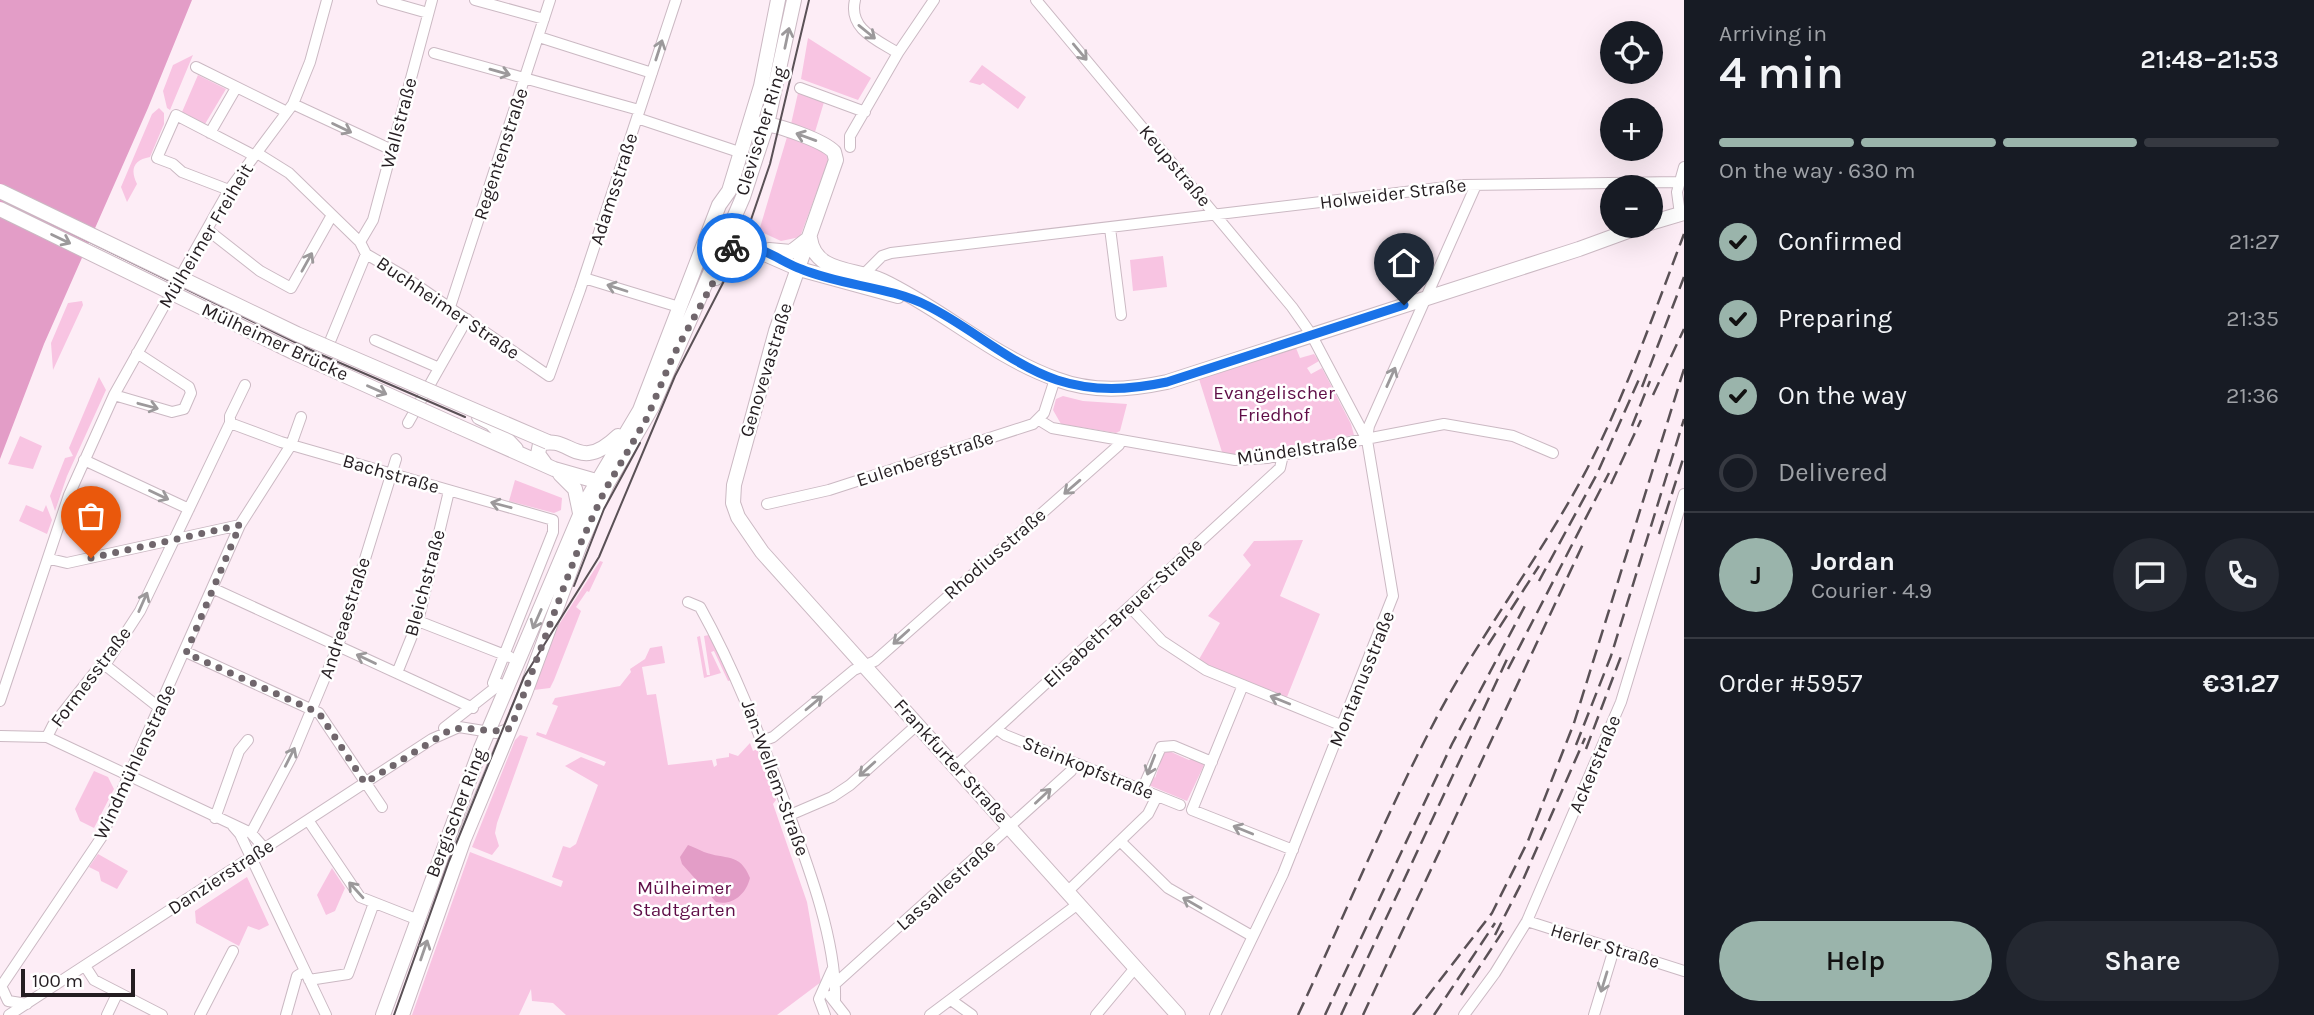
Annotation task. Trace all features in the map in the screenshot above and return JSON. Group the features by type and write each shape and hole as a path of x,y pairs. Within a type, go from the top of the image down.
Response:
{"main road":[{"name":"Clevischer Ring","path":"629,426 645,398 719,205 729,191 767,65 778,0"},
{"name":"Clevischer Ring","path":"601,481 652,407 751,175 767,124 794,0"},
{"path":"748,134 756,126 767,124"},
{"name":"Genovevastraße","path":"733,503 734,480 752,413 836,160 834,152 825,145 767,124"},
{"path":"729,191 721,221 726,233 799,269 926,304"},
{"name":"Mülheimer Brücke","path":"0,193 313,345 491,423 520,453"},
{"name":"Mülheimer Brücke","path":"0,193 297,334 548,442"},
{"name":"Mülheimer Brücke","path":"0,209 293,352 550,467 601,481"},
{"path":"1663,219 1682,213"},
{"path":"673,356 728,253 734,247 791,252 810,237 817,257 839,269"},
{"path":"799,269 839,269 864,274 926,304 1020,362 1055,379 1108,389 1141,388 1426,299 1607,238"},
{"path":"579,518 580,506 575,489 550,467 538,449 540,444 548,442 589,454 602,450 629,426"},
{"name":"Bergischer Ring","path":"383,1015 416,919 488,732 579,518 629,426"},
{"path":"548,442 580,457 601,481"},
{"name":"Bergischer Ring","path":"402,1015 482,794 511,728 579,547 601,481"},
{"name":"Frankfurter Straße","path":"733,503 741,524 752,540 1178,1015"},
{"path":"479,755 488,768 482,794"}],"street":[{"name":"Mülheimer Freiheit","path":"0,701 84,460 136,353 209,230 229,190 290,108 312,57 327,0"},
{"path":"382,0 428,13"},
{"name":"Wallstraße","path":"360,242 370,229 392,150 426,51 428,13 432,0"},
{"path":"475,0 544,19"},
{"name":"Regentenstraße","path":"450,307 550,0"},
{"name":"Adamsstraße","path":"549,376 676,0"},
{"path":"855,0 853,16 865,33 898,53"},
{"path":"850,147 850,136 898,53 934,0"},
{"name":"Keupstraße","path":"1036,0 1216,215 1311,334"},
{"path":"538,37 652,73"},
{"path":"426,51 638,114 742,153"},
{"path":"197,67 236,88 392,150"},
{"path":"210,133 236,88"},
{"path":"800,88 865,112"},
{"name":"Buchheimer Straße","path":"229,190 182,172 173,164 157,158 176,115 289,173 360,242 366,254 450,307 549,376"},
{"path":"1682,213 1676,200 1678,182 1684,167"},
{"name":"Holweider Straße","path":"864,274 882,256 891,253 1476,184 1678,182"},
{"path":"1367,440 1369,426 1476,184"},
{"path":"209,230 260,271 291,288 332,215"},
{"path":"1110,228 1121,315"},
{"path":"331,339 366,254"},
{"path":"584,278 679,307"},
{"path":"408,423 437,367 467,319"},
{"name":"Montanusstraße","path":"1215,1015 1293,850 1393,596 1367,440 1311,334"},
{"path":"374,340 437,367"},
{"path":"114,396 172,412 182,411 187,402 191,393 189,387 136,353"},
{"path":"1039,420 1055,379"},
{"name":"Formesstraße","path":"0,736 47,737 78,693 105,665 140,611 245,385"},
{"path":"50,559 67,564 240,525 291,445 301,417"},
{"name":"Bachstraße","path":"230,420 291,445 553,520 554,532 504,655"},
{"name":"Mündelstraße","path":"1039,420 1052,428 1235,460 1283,455 1444,424 1503,433 1553,453"},
{"name":"Eulenbergstraße","path":"767,504 829,490 1039,420"},
{"name":"Rhodiusstraße","path":"762,741 774,737 854,670 878,658 1119,445 1121,440"},
{"name":"Elisabeth-Breuer-Straße","path":"956,766 1280,468 1283,455"},
{"name":"Andreaestraße","path":"251,833 313,709 338,646 396,459"},
{"path":"84,460 189,509"},
{"name":"Bleichstraße","path":"397,673 418,621 449,491"},
{"name":"Ackerstraße","path":"1467,1014 1527,921 1621,702 1684,494"},
{"name":"Windmühlenstraße","path":"27,1004 8,1001 2,990 101,838 186,653 240,525"},
{"path":"214,589 473,708"},
{"name":"Jan-Wellem-Straße","path":"688,602 701,607 720,643 762,741 817,898 836,983 835,1000"},
{"path":"1130,607 1162,641 1206,670 1343,726"},
{"path":"418,621 504,655 517,666"},
{"path":"186,653 313,709 322,717 382,807"},
{"path":"497,687 493,683 504,655"},
{"path":"0,663 12,668"},
{"path":"105,665 161,709"},
{"name":"Danzierstraße","path":"9,1015 432,739 473,708 517,666"},
{"path":"1243,685 1192,810 1293,850"},
{"path":"789,816 832,797 850,785 918,724"},
{"path":"467,728 480,738 479,755"},
{"name":"Danzierstraße","path":"432,739 450,730 467,728 488,732"},
{"path":"488,732 511,728"},
{"name":"Steinkopfstraße","path":"997,729 1005,735 1074,764 1180,805"},
{"path":"47,737 251,833 265,849"},
{"path":"215,818 239,751 248,740"},
{"path":"1142,790 1161,747 1174,746 1212,761"},
{"name":"Lassallestraße","path":"836,983 1071,771 1074,764"},
{"path":"1067,892 1148,814 1157,796"},
{"path":"308,820 356,893 373,903 416,919"},
{"path":"233,826 251,857 326,1015"},
{"path":"1120,841 1168,888 1252,936"},
{"path":"286,1015 297,976 348,974 373,903"},
{"path":"930,1015 1078,904"},
{"name":"Herler Straße","path":"1527,921 1684,971"},
{"path":"1594,1015 1614,949"},
{"path":"200,1015 233,951"},
{"path":"85,967 94,980 162,1015"},
{"path":"1096,1015 1135,968"},
{"path":"825,1015 819,999 832,970 836,974 845,975"},
{"path":"107,1015 117,994"},
{"path":"819,999 824,994 835,1000 845,1015"},
{"path":"951,1000 972,1015"}],"green space":[{"path":"808,38 871,78 858,100 801,79"},
{"path":"193,55 170,110 167,108 163,91 173,65"},
{"path":"982,65 1026,97 1018,109 983,83 980,85 969,82"},
{"path":"198,75 226,89 205,124 182,112"},
{"path":"798,93 824,102 815,132 791,124"},
{"path":"159,108 164,113 164,124 150,157 135,166 137,184 127,202 121,187 152,114"},
{"path":"787,137 822,150 829,159 800,237 781,241 759,231"},
{"path":"1163,256 1167,287 1133,291 1130,260"},
{"path":"82,301 83,305 53,370 51,343 68,303"},
{"name":"Evangelischer Friedhof","path":"1296,348 1300,358 1314,354 1319,361 1307,368 1311,374 1322,368 1354,435 1236,455 1222,452 1199,379"},
{"path":"99,377 106,390 67,476 55,511 50,496 65,458 73,456 69,448"},
{"path":"1063,396 1083,401 1127,404 1120,431 1116,433 1061,424 1053,410 1056,399"},
{"path":"20,436 42,446 33,469 8,464"},
{"path":"515,480 562,498 561,510 554,513 509,501"},
{"path":"26,505 43,512 46,505 52,520 47,534 19,521"},
{"path":"1303,540 1280,596 1320,614 1287,697 1198,661 1220,623 1208,616 1251,565 1243,555 1254,541"},
{"path":"600,561 603,562 589,592 587,591 576,607 581,611 550,688 534,690 549,640"},
{"path":"709,635 731,680 728,681 714,651 711,652 721,673 704,678 697,637 700,636 707,675 710,675 704,636"},
{"name":"Mülheimer Stadtgarten","path":"662,646 665,663 642,667 647,695 656,694 668,765 712,760 714,767 717,765 716,759 729,757 729,753 738,756 750,743 753,751 757,749 776,800 773,804 807,902 821,982 777,1015 566,1015 553,1003 532,1001 531,989 519,1015 412,1015 470,852 561,887 563,881 552,877 563,846 570,848 576,844 598,785 565,766 581,757 604,766 606,762 536,735 537,732 546,735 558,706 552,704 555,698 620,686 631,672 630,669 645,659 650,648"},
{"path":"520,735 528,737 497,823 495,833 499,846 492,855 472,847 515,740"},
{"path":"1169,751 1189,760 1194,757 1205,763 1187,801 1146,784 1151,771 1155,778 1160,764 1159,753"},
{"path":"94,771 108,777 114,789 94,828 80,821 75,809"},
{"path":"98,854 128,871 117,889 101,881 99,872 89,867"},
{"path":"332,868 345,888 335,911 326,915 317,895"},
{"path":"247,877 269,925 259,930 248,926 239,946 196,923 195,911"}],"shaded area":[{"path":"0,0 192,0 148,108 44,344 0,459"},
{"path":"688,845 737,860 742,864 750,878 742,894 728,902 716,902 682,864 680,857"}],"tram line":[{"path":"394,1015 449,861 524,677 599,557 675,376 742,246 770,164 809,0"},
{"path":"0,198 317,353 465,417"},
{"path":"574,586 604,509 640,443"}],"railway":[{"path":"1298,1015 1384,825 1439,713 1570,500 1601,441 1639,353 1684,234"},
{"path":"1642,387 1684,277"},
{"path":"1653,395 1684,329"},
{"path":"1413,1015 1492,913 1528,841 1574,723 1684,369"},
{"path":"1539,581 1597,474 1640,377"},
{"path":"1632,426 1650,381"},
{"path":"1576,745 1611,656 1684,419"},
{"path":"1611,484 1641,420"},
{"path":"1659,534 1684,456"},
{"path":"1508,669 1609,473"},
{"path":"1363,1015 1583,544"},
{"path":"1488,645 1539,566"},
{"path":"1325,1015 1452,744 1527,602"},
{"path":"1586,749 1623,651"},
{"path":"1341,1015 1508,657"},
{"path":"1495,935 1523,880 1585,738"},
{"path":"1434,1015 1495,923"},
{"path":"1461,995 1505,928"}],"way so far":[{"path":"91,558 240,525 186,653 319,713 365,783 450,730 465,727 496,733 505,731 511,728 579,547 604,492 621,458 647,418 673,356 732,248"}],"route":[{"path":"732,248 754,247 810,273 926,304 1020,362 1055,379 1108,389 1127,390 1167,382 1264,348 1404,305"}]}
